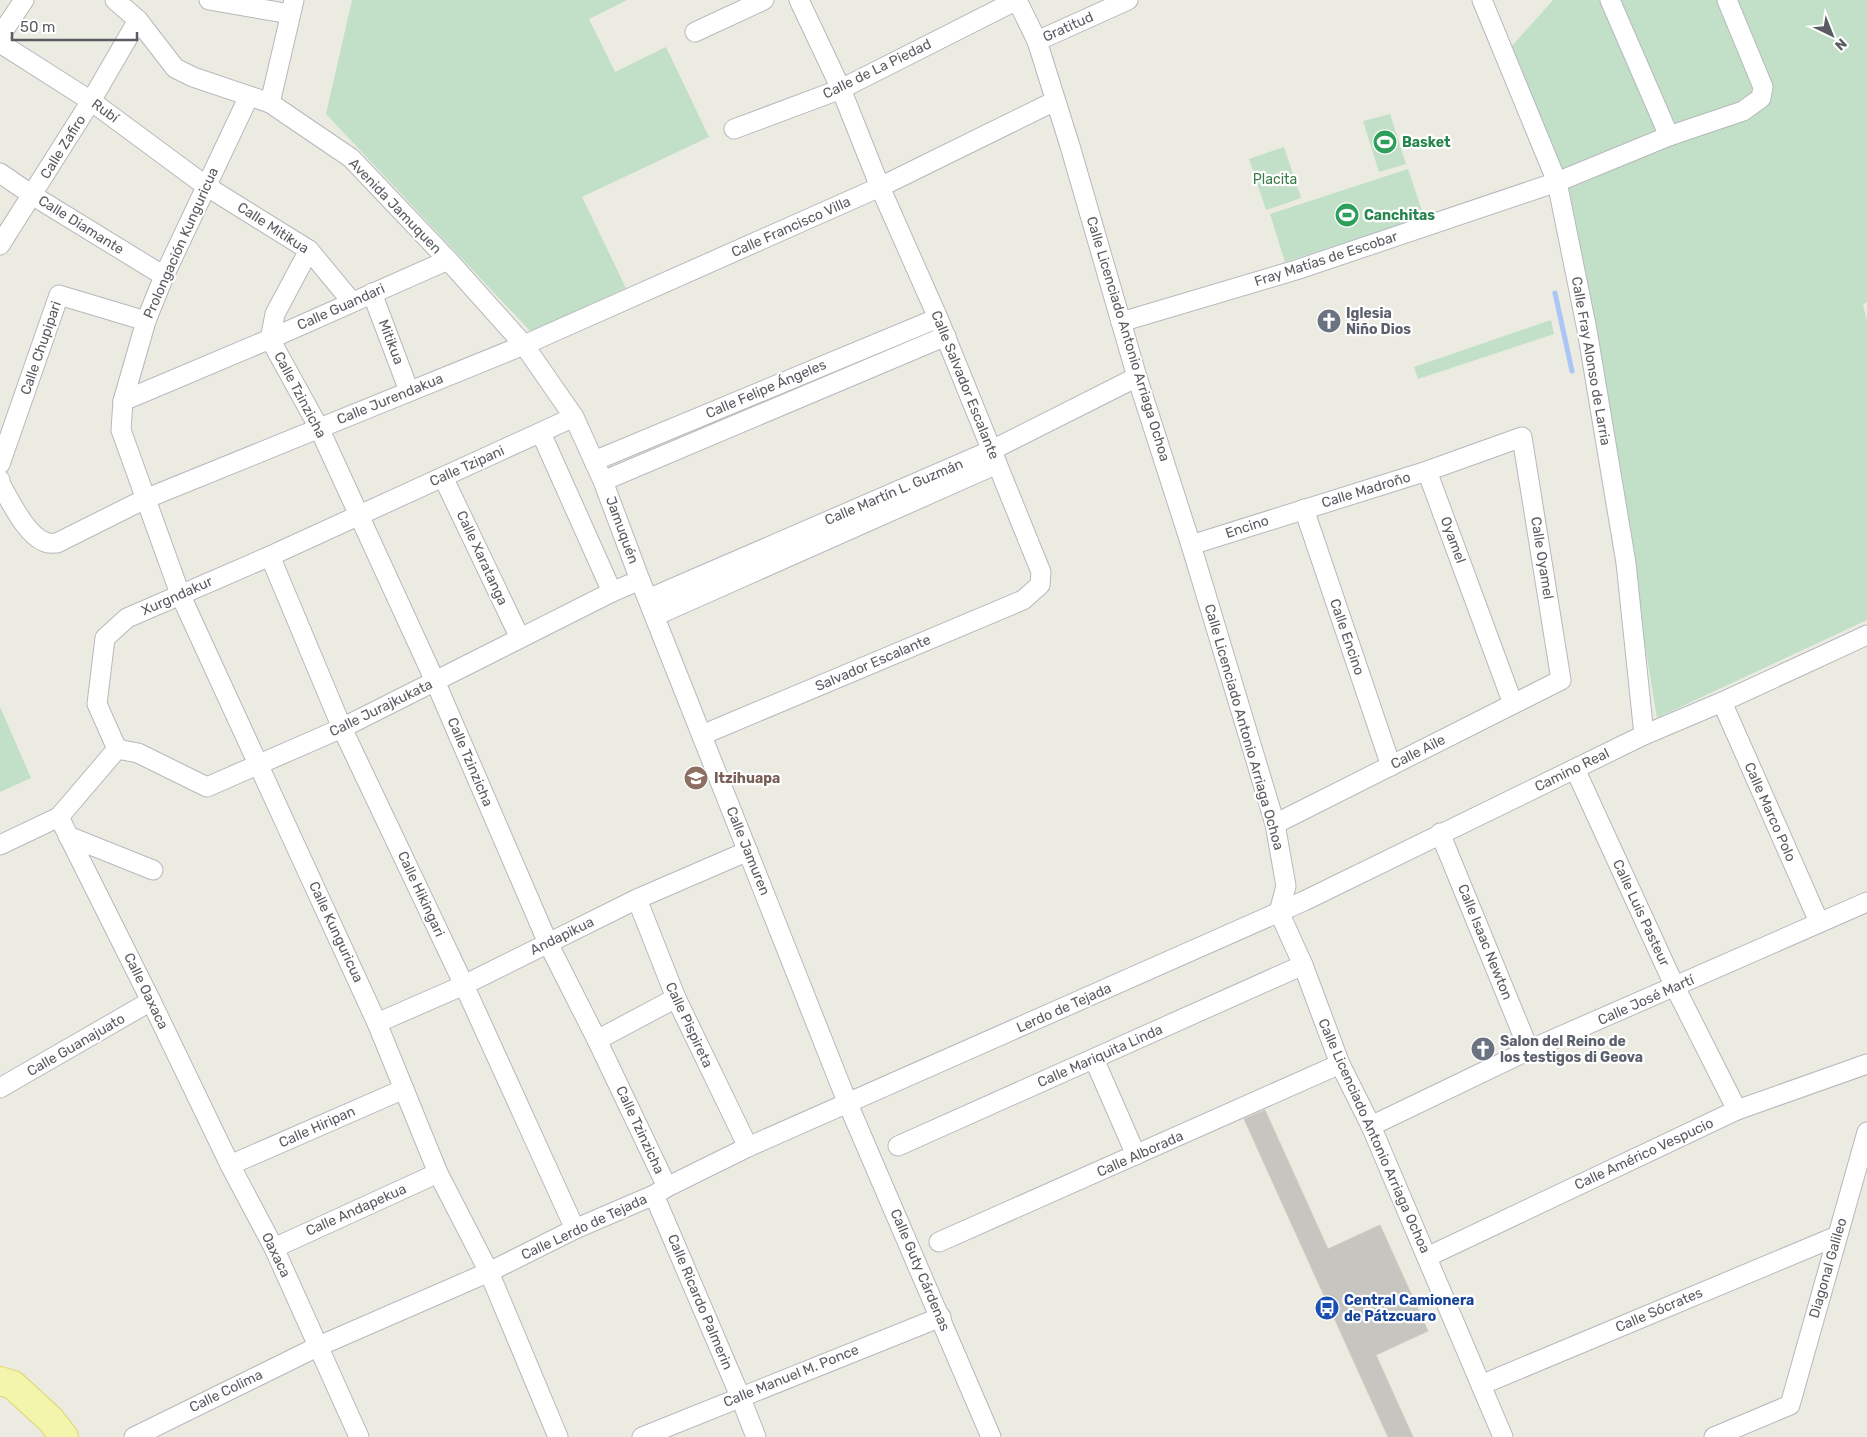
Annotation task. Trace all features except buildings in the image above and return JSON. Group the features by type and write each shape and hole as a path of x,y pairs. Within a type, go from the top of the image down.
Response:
{"main road":[{"path":"0,1381 13,1385 57,1432"}],"street":[{"path":"0,36 24,0"},
{"name":"Avenida Jamuquen","path":"115,0 138,20 175,68 193,77 270,103 351,158 448,260 524,345 574,418 594,461"},
{"path":"209,0 292,7 270,103"},
{"path":"695,32 764,0"},
{"name":"Calle Salvador Escalante","path":"799,0 841,88 880,187 946,336 1041,572 1040,585"},
{"name":"Calle de La Piedad","path":"734,129 841,88 1017,0"},
{"name":"Calle Licenciado Antonio Arriaga Ochoa","path":"1017,0 1037,41 1070,146 1137,378 1191,545 1274,824 1286,886 1279,912 1302,965 1340,1064 1371,1126 1503,1437"},
{"name":"Calle Fray Alonso de Larria","path":"1482,0 1557,182 1587,330 1626,563 1644,735"},
{"path":"1610,0 1668,136"},
{"name":"Fray Matías de Escobar","path":"1121,322 1296,270 1557,182 1668,136 1743,111 1762,98 1763,87 1727,0"},
{"name":"Gratitud","path":"1037,41 1124,1"},
{"name":"Calle Zafiro","path":"0,245 91,101 138,20"},
{"name":"Rubí","path":"0,43 91,101 206,186"},
{"name":"Prolongación Kunguricua","path":"180,594 121,430 124,401 146,321 164,276 249,96"},
{"name":"Calle Francisco Villa","path":"524,345 880,187 1055,102"},
{"name":"Calle Diamante","path":"0,173 32,195 164,276"},
{"name":"Calle Mitikua","path":"206,186 309,250 352,302"},
{"path":"270,339 276,314 309,250"},
{"name":"Calle Guandari","path":"124,401 448,260"},
{"name":"Mitikua","path":"372,293 410,391"},
{"name":"Calle Chupipari","path":"1,461 60,295 146,321"},
{"name":"Calle Felipe Ángeles","path":"594,461 938,318"},
{"name":"Calle Felipe Ángeles","path":"603,480 946,336"},
{"name":"Calle Tzinzicha","path":"270,339 319,428 435,681 548,943 597,1040 660,1191"},
{"name":"Calle Jurendakua","path":"0,480 20,518 35,536 46,543 57,543 145,499 524,345"},
{"name":"Calle Martín L. Guzmán","path":"652,608 994,457 1137,378"},
{"path":"759,392 766,412"},
{"name":"Calle Tzipani","path":"359,515 574,418"},
{"path":"541,433 612,592"},
{"name":"Calle Oyamel","path":"1427,471 1522,437 1561,680"},
{"name":"Jamuquén","path":"594,461 652,608"},
{"name":"Calle Madroño","path":"1304,508 1427,471"},
{"name":"Oyamel","path":"1427,471 1513,704"},
{"name":"Calle Xaratanga","path":"443,477 520,638"},
{"name":"Encino","path":"1191,545 1304,508"},
{"name":"Calle Encino","path":"1304,508 1391,766"},
{"name":"Xurgndakur","path":"117,749 97,704 105,638 127,618 359,515"},
{"name":"Calle Hikingari","path":"270,556 342,728 464,984 575,1229"},
{"name":"Calle Jurajkukata","path":"117,749 138,754 207,787 342,728 612,592 640,580"},
{"name":"Salvador Escalante","path":"702,735 1023,600 1040,585"},
{"name":"Calle Kunguricua","path":"180,594 378,1023 438,1173 489,1272 558,1437"},
{"name":"Calle Jamuren","path":"652,608 848,1104"},
{"name":"Camino Real","path":"1279,912 1644,735 1865,640"},
{"name":"Calle Aile","path":"1274,824 1561,680"},
{"name":"Calle Marco Polo","path":"1722,702 1819,922"},
{"path":"0,845 59,817 117,749"},
{"name":"Calle Luis Pasteur","path":"1575,769 1675,987 1737,1110"},
{"name":"Calle Oaxaca","path":"59,817 230,1165"},
{"name":"Calle Isaac Newton","path":"1440,833 1530,1050"},
{"path":"68,836 153,870"},
{"name":"Andapikua","path":"378,1023 464,984 637,899 748,851"},
{"name":"Calle Pispireta","path":"637,899 676,998 748,1147"},
{"name":"Calle José Martí","path":"1371,1126 1530,1050 1867,902"},
{"name":"Lerdo de Tejada","path":"848,1104 1279,912"},
{"name":"Calle Mariquita Linda","path":"898,1146 1302,965"},
{"path":"597,1040 676,998"},
{"name":"Calle Guanajuato","path":"0,1088 151,1001"},
{"path":"1094,1059 1136,1155"},
{"name":"Calle Alborada","path":"939,1242 1340,1064"},
{"name":"Calle Américo Vespucio","path":"1427,1257 1737,1110 1867,1064"},
{"name":"Calle Hiripan","path":"230,1165 404,1089"},
{"name":"Calle Lerdo de Tejada","path":"319,1346 489,1272 748,1147 848,1104"},
{"name":"Calle Guty Cárdenas","path":"848,1104 991,1437"},
{"name":"Diagonal Galileo","path":"1714,1437 1790,1405 1867,1132"},
{"name":"Oaxaca","path":"230,1165 274,1248 358,1437"},
{"name":"Calle Andapekua","path":"274,1248 438,1173"},
{"name":"Calle Ricardo Palmerin","path":"660,1191 756,1437"},
{"name":"Calle Sócrates","path":"1481,1385 1837,1236"},
{"name":"Calle Manuel M. Ponce","path":"642,1437 740,1396 941,1317"},
{"name":"Calle Colima","path":"134,1437 319,1346"}],"green space":[{"path":"352,0 627,0 589,19 615,72 666,47 709,137 582,197 626,288 531,332 326,114"},
{"path":"1553,0 1867,0 1867,302 1863,305 1867,321 1867,620 1657,718 1570,193 1511,47"},
{"name":"Basket","path":"1390,114 1406,164 1379,172 1363,121"},
{"name":"Placita","path":"1284,147 1301,198 1266,210 1249,159"},
{"name":"Canchitas","path":"1408,169 1424,217 1285,262 1270,214"},
{"path":"1551,320 1554,334 1418,379 1414,367"},
{"path":"0,707 31,778 0,792"}],"waterway":[{"path":"1555,293 1572,371"}],"place":[{"name":"Basket","path":"1385,142"},
{"name":"Canchitas","path":"1347,215"},
{"name":"Iglesia Niño Dios","path":"1329,321"},
{"name":"Itzihuapa","path":"696,778"},
{"name":"Salon del Reino de los testigos di Geova","path":"1483,1049"},
{"name":"Central Camionera de Pátzcuaro","path":"1327,1308"}]}
